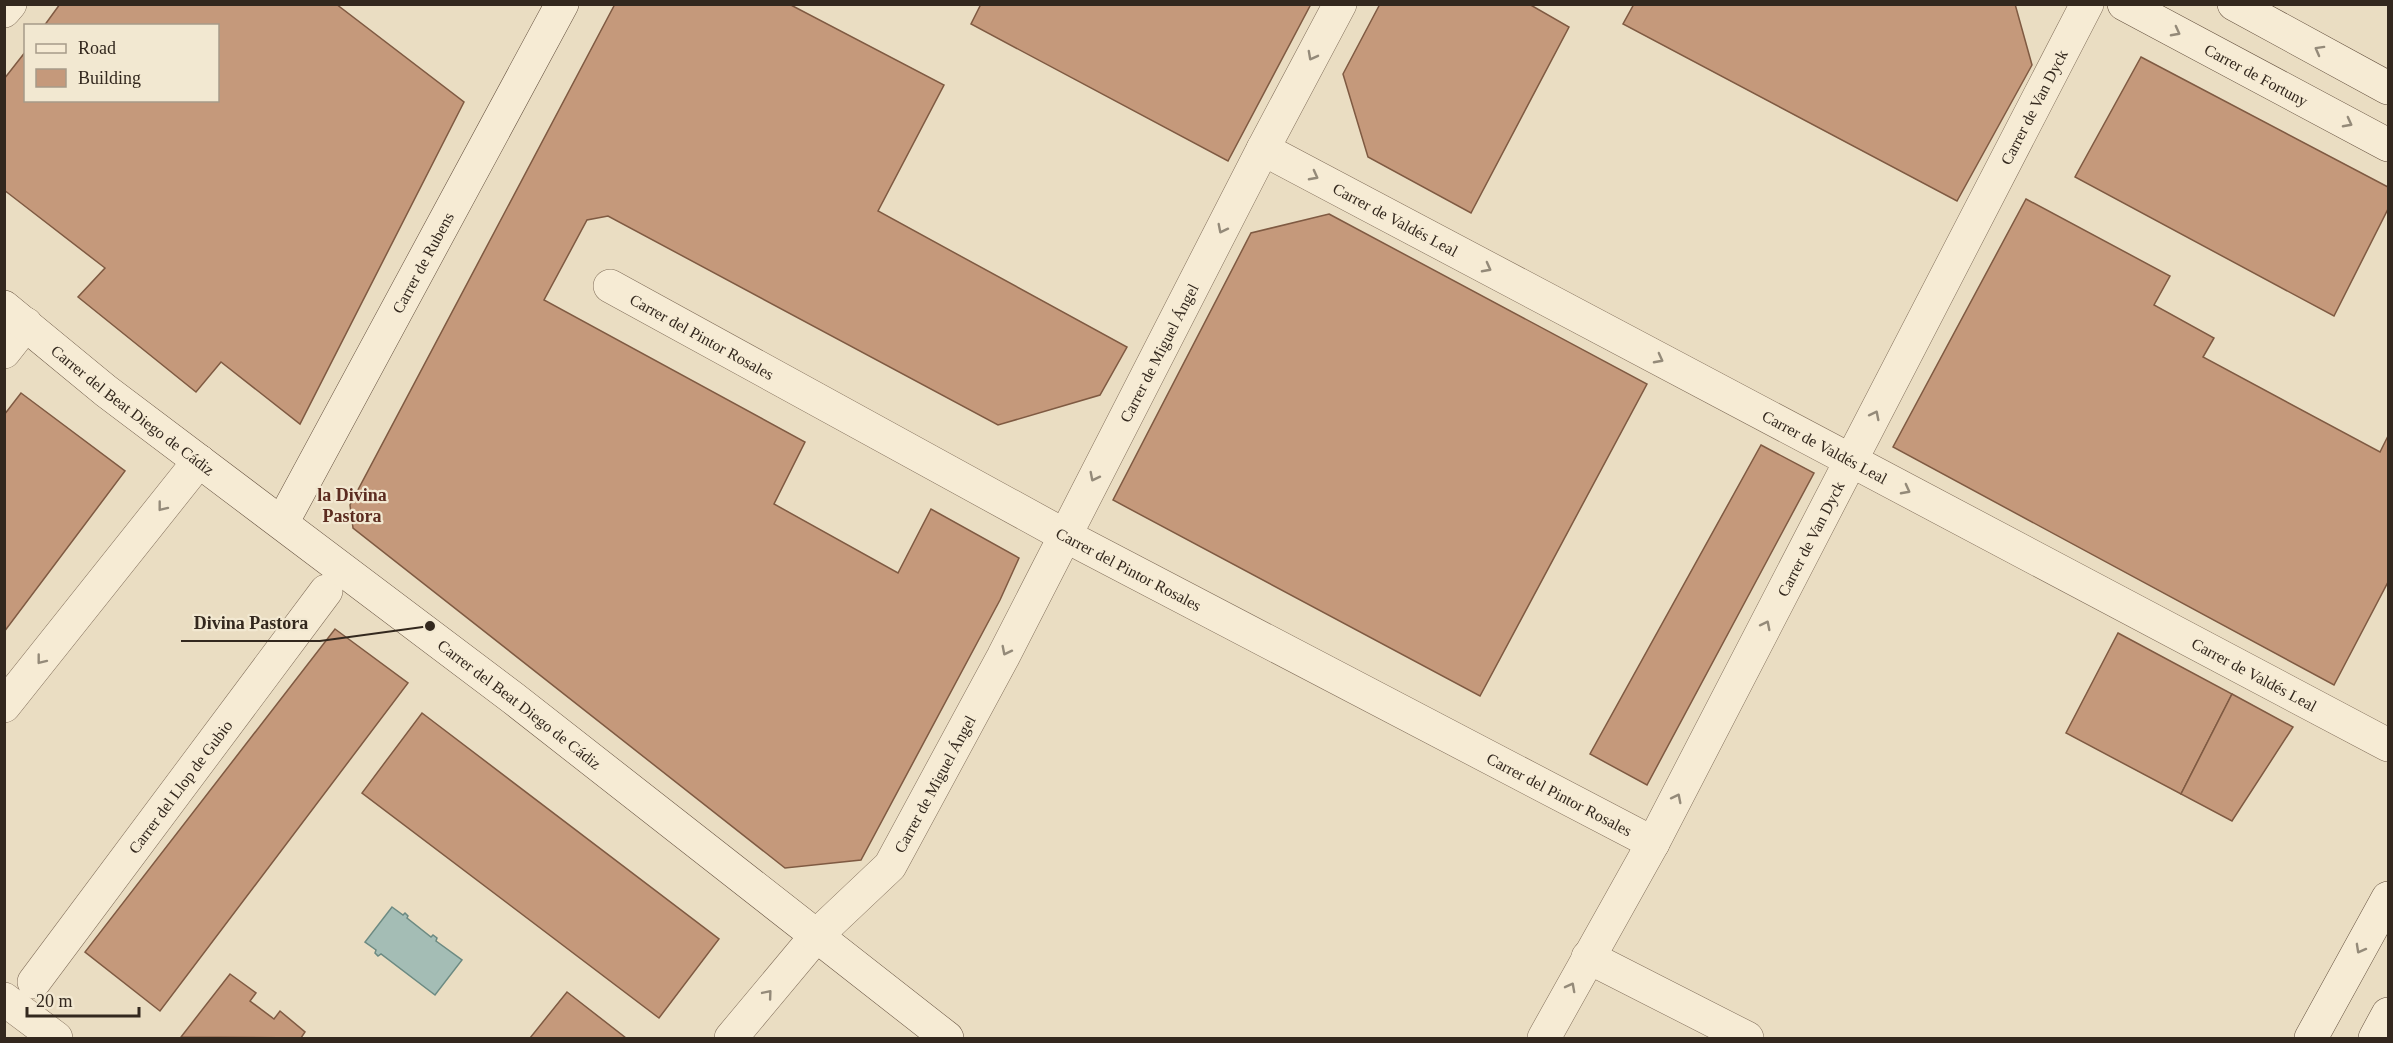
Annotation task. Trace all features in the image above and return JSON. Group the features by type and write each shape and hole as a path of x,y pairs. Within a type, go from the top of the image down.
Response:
{"street":[{"path":"4,11 10,4"},
{"name":"Carrer de Rubens","path":"282,523 562,4"},
{"name":"Carrer de Miguel Ángel","path":"731,1038 817,935 890,866 1003,657 1263,149 1340,4"},
{"name":"Carrer de Van Dyck","path":"1544,1038 1653,843 2087,4"},
{"name":"Carrer de Fortuny","path":"2124,4 2388,145"},
{"path":"2234,4 2388,88"},
{"name":"Carrer de Valdés Leal","path":"1263,149 2388,745"},
{"name":"Carrer del Pintor Rosales","path":"610,285 1064,535 1653,843"},
{"path":"4,352 15,316"},
{"name":"Carrer del Beat Diego de Cádiz","path":"15,316 106,391 513,698 947,1038"},
{"path":"4,706 199,461"},
{"name":"Carrer del Llop de Gubio","path":"34,982 326,591"},
{"path":"2311,1038 2388,897"},
{"path":"1588,957 1747,1038"},
{"path":"4,999 56,1038"},
{"path":"2375,1038 2388,1014"}],"water":[{"path":"392,907 403,915 405,913 407,918 431,937 433,935 437,938 436,941 462,960 435,995 381,954 378,956 375,953 376,950 365,942"}],"building":[{"path":"60,4 336,4 464,102 300,424 221,362 196,392 78,297 105,268 4,190 4,79 24,54 24,102 219,102 219,24 45,24"},
{"path":"615,4 789,4 944,85 878,211 1127,347 1100,395 998,425 608,216 587,220 544,300 805,442 774,504 898,573 931,509 1019,558 1000,600 861,860 785,868 353,528 350,505"},
{"path":"981,4 1311,4 1228,161 971,24"},
{"path":"1380,4 1529,4 1569,27 1471,213 1368,157 1343,74"},
{"path":"1634,4 2015,4 2032,65 1957,201 1623,24"},
{"path":"2141,57 2388,187 2388,209 2334,316 2075,177"},
{"path":"2026,199 2170,276 2154,305 2214,338 2203,357 2380,452 2388,436 2388,582 2334,685 1893,447"},
{"path":"1329,214 1647,384 1480,696 1113,500 1251,233"},
{"path":"21,393 125,471 4,632 4,415"},
{"path":"1761,445 1814,473 1647,785 1590,754"},
{"path":"335,629 408,683 160,1011 85,952"},
{"path":"2118,633 2232,694 2181,794 2066,733"},
{"path":"2232,694 2293,727 2232,821 2181,794"},
{"path":"422,713 719,939 659,1018 362,793"},
{"path":"230,974 256,993 250,1001 274,1019 280,1011 305,1032 301,1038 181,1037"},
{"path":"567,992 626,1038 530,1038"}],"place":[{"name":"Divina Pastora","path":"430,626"}],"district":[{"name":"la Divina Pastora","path":"352,505"}]}
